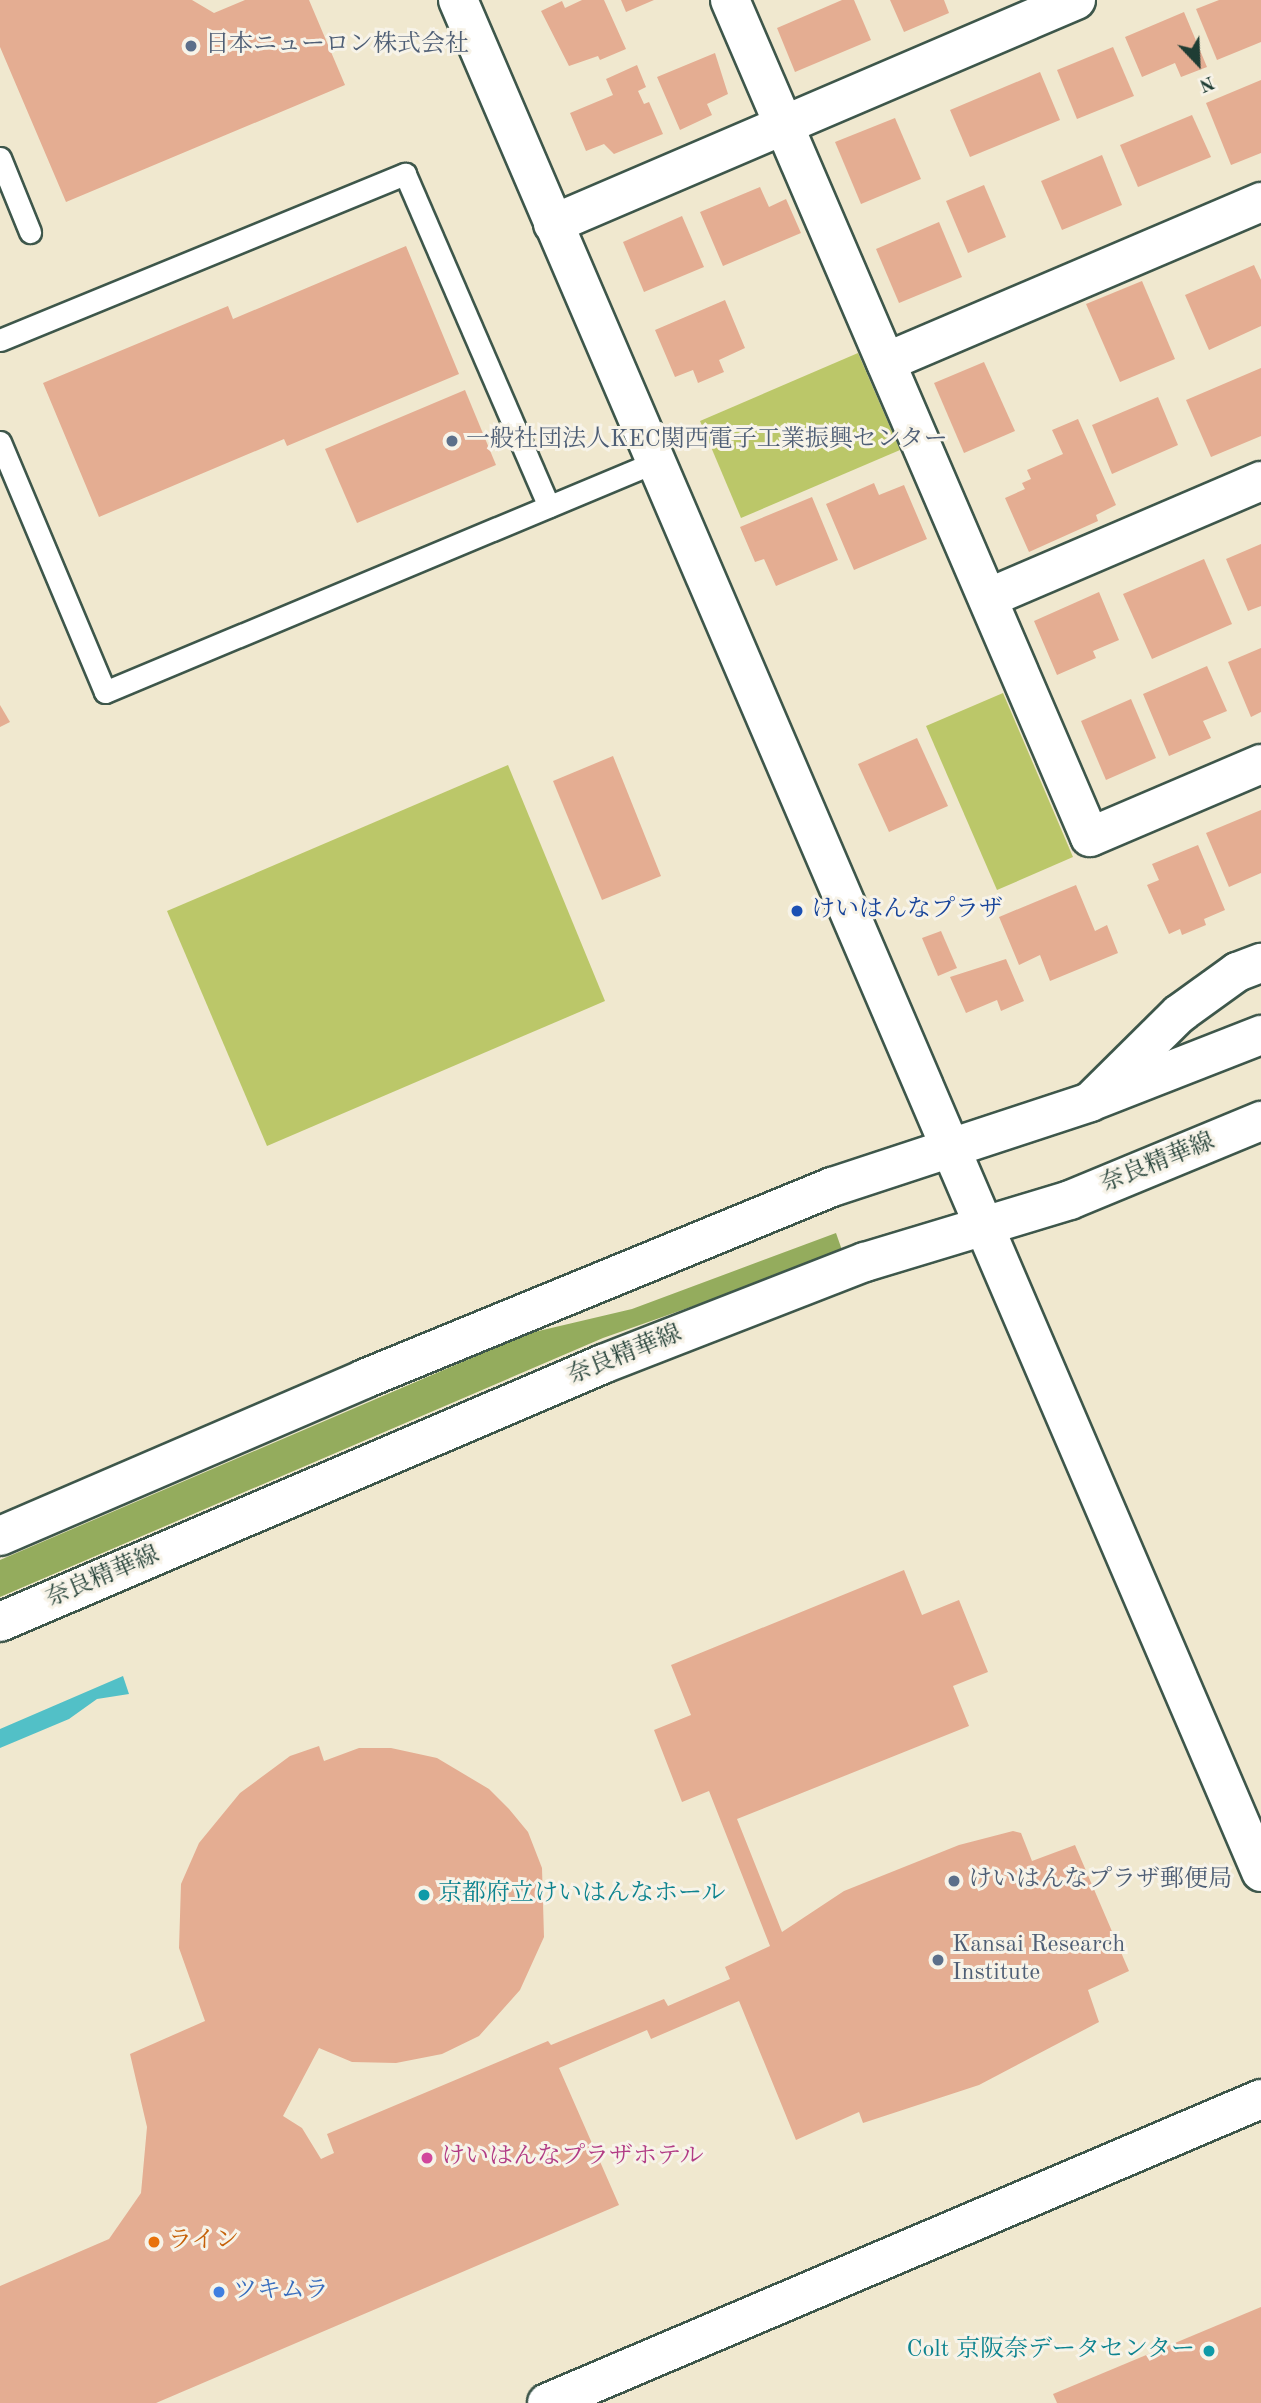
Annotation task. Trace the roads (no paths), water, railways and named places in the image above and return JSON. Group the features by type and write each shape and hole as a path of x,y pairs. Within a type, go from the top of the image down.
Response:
{"street":[{"path":"458,0 1261,1872"},
{"path":"730,0 1090,837 1261,764"},
{"path":"553,224 1076,0"},
{"path":"886,362 1261,202"},
{"path":"988,598 1261,481"},
{"path":"1090,1102 1179,1014 1237,972 1261,963"},
{"path":"0,1536 376,1374 832,1187 1090,1102 1261,1035"},
{"name":"奈良精華線","path":"0,1622 603,1364 865,1262 1070,1200 1261,1121"},
{"path":"547,2403 1261,2099"}],"lane":[{"path":"0,158 30,232"},
{"path":"0,340 405,174 549,506"},
{"path":"0,442 105,692 655,463"}],"water":[{"path":"123,1676 129,1694 97,1699 69,1719 0,1748 0,1729"}],"place":[{"name":"日本ニューロン株式会社","path":"191,46"},
{"name":"一般社団法人KEC関西電子工業振興センター","path":"452,441"},
{"name":"けいはんなプラザ","path":"797,911"},
{"name":"けいはんなプラザ郵便局","path":"954,1881"},
{"name":"京都府立けいはんなホール","path":"424,1895"},
{"name":"Kansai Research Institute","path":"938,1960"},
{"name":"けいはんなプラザホテル","path":"427,2158"},
{"name":"ライン","path":"154,2242"},
{"name":"ツキムラ","path":"219,2292"},
{"name":"Colt 京阪奈データセンター","path":"1209,2351"}]}
